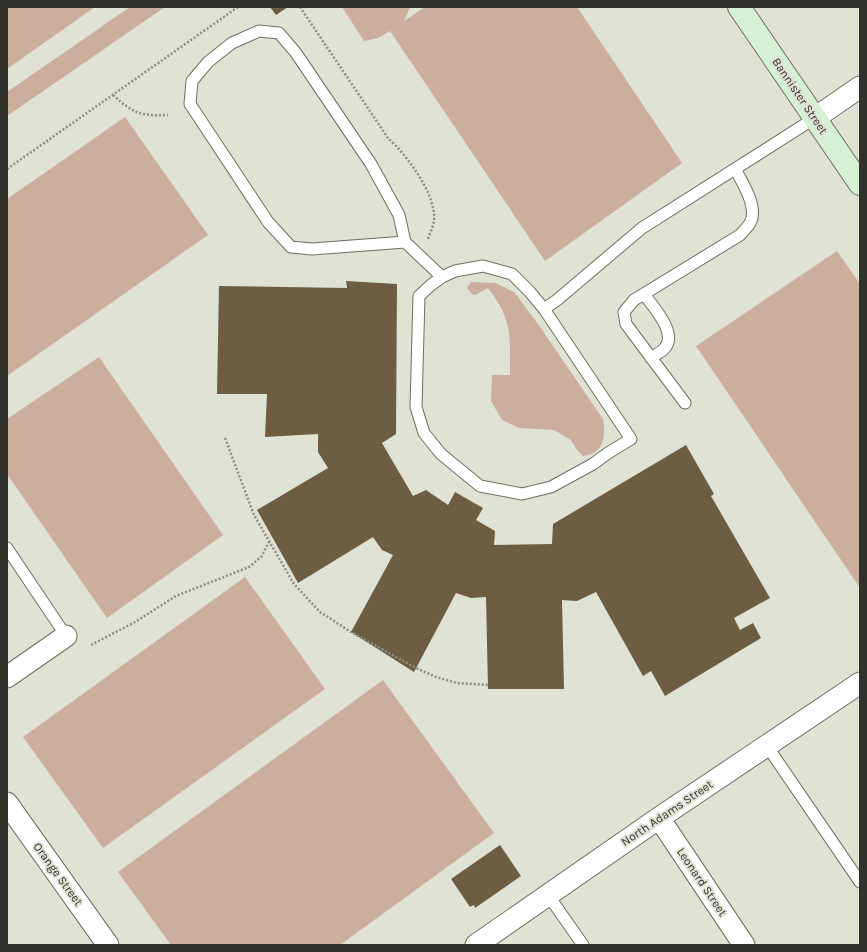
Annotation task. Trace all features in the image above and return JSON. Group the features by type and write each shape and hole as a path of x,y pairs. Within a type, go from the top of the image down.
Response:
{"street":[{"name":"Bannister Street","path":"739,7 860,184"},
{"path":"815,118 860,87"},
{"path":"7,678 66,636"},
{"name":"North Adams Street","path":"476,945 659,818 860,683"},
{"name":"Orange Street","path":"7,803 108,945"},
{"name":"Leonard Street","path":"659,818 744,945"}],"lane":[{"path":"405,242 312,249 291,247 268,222 190,104 192,82 208,62 232,43 259,31 279,33 296,53 371,164 399,215 405,242 442,277"},
{"path":"544,309 557,300 642,228 815,118"},
{"path":"685,403 626,324 624,312 634,300 740,236 751,222 753,206 735,169"},
{"path":"483,266 512,274 544,309 630,439 593,464 551,487 522,494 480,486 441,454 424,433 416,407 419,296 442,277 455,271 483,266"},
{"path":"644,294 667,326 669,338 665,348 651,358"},
{"path":"7,548 66,636"},
{"path":"767,746 860,882"},
{"path":"548,895 582,945"}],"path":[{"path":"7,169 238,7"},
{"path":"300,7 388,138 400,148 425,187 433,205 434,216 434,221 428,239"},
{"path":"113,94 127,108 147,116 168,115"},
{"path":"225,438 254,515 294,584 320,612 410,665 436,677 457,683 488,685"},
{"path":"91,645 135,622 176,596 249,567 261,557 269,542"}],"shaded area":[{"path":"7,7 95,7 7,69"},
{"path":"130,7 165,7 7,116 7,92"},
{"path":"342,7 410,7 404,21 425,7 577,7 682,163 545,261 390,31 378,38 364,41"},
{"path":"125,117 208,235 7,376 7,199"},
{"path":"837,251 860,284 860,588 696,346"},
{"path":"471,282 495,283 514,292 538,324 603,419 604,438 599,448 595,452 590,455 583,456 571,440 554,430 519,428 502,420 491,401 492,375 510,375 510,339 506,320 496,299 488,288 475,295 472,294 467,288"},
{"path":"99,357 223,535 107,618 7,474 7,419"},
{"path":"245,577 325,689 103,848 23,737"},
{"path":"383,680 494,833 340,945 171,945 118,872"}],"building":[{"path":"270,7 288,7 276,15"},
{"path":"346,281 397,284 396,434 382,443 413,496 426,490 448,505 455,492 483,508 476,520 495,531 494,545 552,544 553,524 686,445 714,494 711,496 770,598 734,618 740,630 753,623 761,638 665,696 651,671 643,676 596,592 577,601 562,600 564,689 488,689 486,597 471,598 456,593 414,672 351,632 393,555 382,550 373,537 298,583 257,510 328,468 318,452 318,434 265,437 267,394 217,394 219,286 347,288"},
{"path":"500,845 521,876 475,908 474,905 470,907 451,879"}]}
